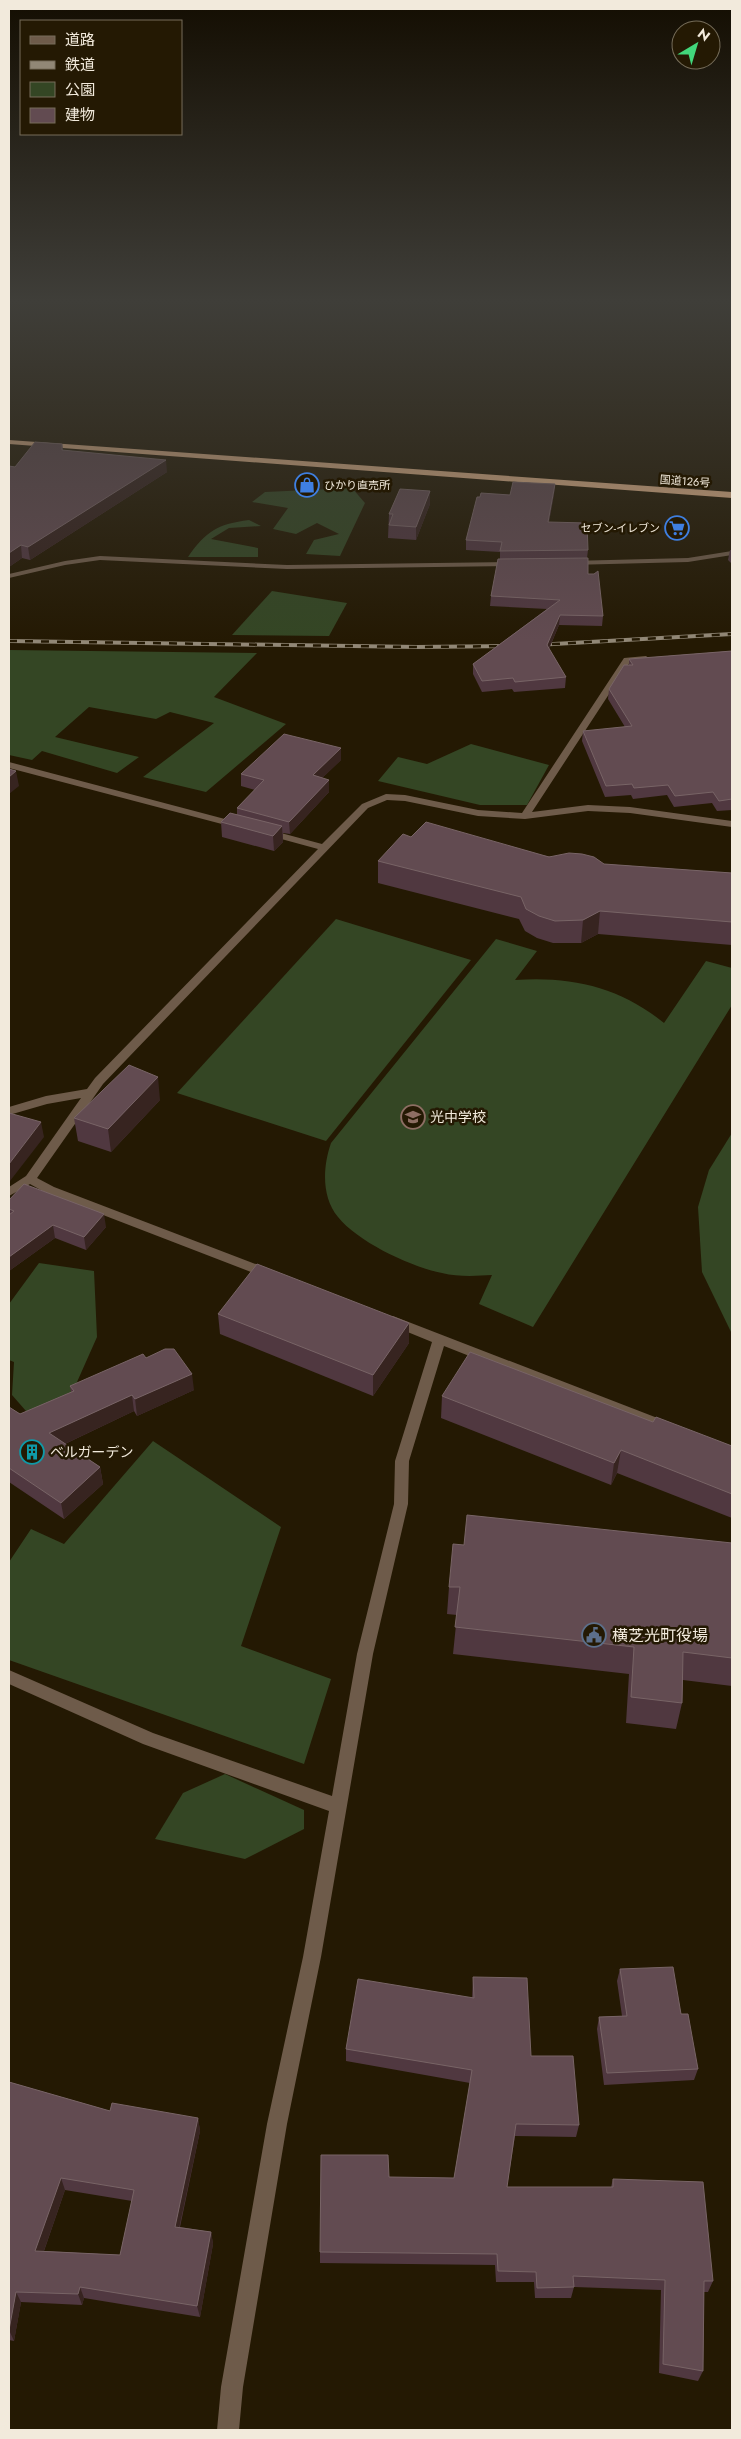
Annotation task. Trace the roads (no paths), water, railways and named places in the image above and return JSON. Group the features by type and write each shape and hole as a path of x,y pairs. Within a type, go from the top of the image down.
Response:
{"highway":[{"name":"国道126号","path":"9,442 732,495"}],"street":[{"path":"564,563 688,560 732,553"},
{"path":"9,576 65,563 100,558 287,567 518,564"},
{"path":"525,816 582,732 627,660 656,658"},
{"path":"9,765 324,848"},
{"path":"9,1192 30,1179 99,1082 365,806 386,797 405,798 478,813 525,816 588,808 630,810 732,824"},
{"path":"9,1110 46,1100 92,1092"},
{"path":"30,1179 50,1190 282,1279"},
{"path":"384,1318 677,1431"},
{"path":"228,2430 232,2387 277,2124 312,1957 365,1654 401,1504 402,1461 440,1339"},
{"path":"9,1678 149,1739 338,1806"}],"railway":[{"path":"536,645 732,634"},
{"path":"9,641 417,647 511,646"}],"place":[{"name":"ひかり直売所","path":"307,485"},
{"name":"セブン-イレブン","path":"677,528"},
{"name":"光中学校","path":"413,1117"},
{"name":"ベルガーデン","path":"32,1452"},
{"name":"横芝光町役場","path":"594,1635"}]}
